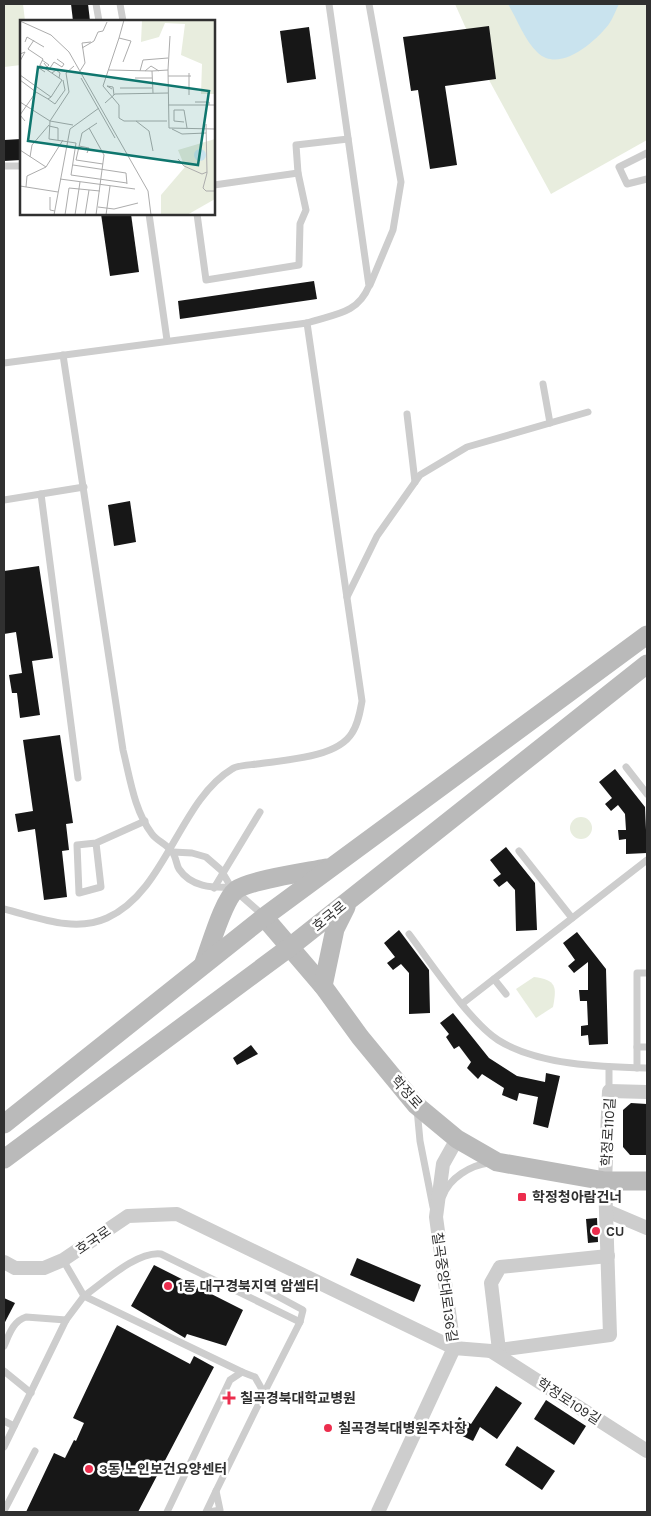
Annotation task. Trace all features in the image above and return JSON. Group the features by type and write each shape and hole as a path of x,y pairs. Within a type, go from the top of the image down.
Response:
{"main road":[{"path":"4,1124 264,917 647,636"},
{"name":"호국로","path":"4,1159 290,947 647,664"},
{"path":"202,966 222,912 233,889 264,880 334,866"},
{"path":"324,986 335,928 342,912 361,890"},
{"name":"학정로","path":"264,917 324,986 360,1037 416,1105 457,1139 496,1162 606,1181 647,1181"}],"street":[{"name":"학정로110길","path":"606,1181 609,1091 647,1092"},
{"name":"칠곡중앙대로136길","path":"378,1512 454,1348 436,1217 443,1164 457,1139"},
{"path":"454,1348 495,1350 610,1335 606,1181"},
{"path":"607,1211 647,1228"},
{"name":"호국로","path":"4,1262 14,1268 44,1268 63,1260 128,1216 177,1214 454,1348"},
{"path":"495,1350 491,1283 500,1267 608,1256"},
{"name":"학정로109길","path":"495,1350 647,1451"}],"lane":[{"path":"96,4 99,20"},
{"path":"120,4 123,20"},
{"path":"329,4 369,286"},
{"path":"4,363 307,323 350,310 364,299 393,230 401,182 369,4"},
{"path":"197,215 206,280 299,265 300,224 306,210 298,173 296,145 348,139"},
{"path":"647,153 619,167 627,184 647,180"},
{"path":"4,166 20,166"},
{"path":"215,185 298,173"},
{"path":"149,215 167,340"},
{"path":"4,909 56,922 80,925 110,917 131,901 157,872 200,802 219,779 233,768 323,753 339,747 352,734 358,720 362,701 307,323"},
{"path":"63,355 123,750 139,812 152,835 171,850 179,868 188,879 200,885 233,889"},
{"path":"543,384 550,423"},
{"path":"347,598 376,536 420,476 468,447 588,412"},
{"path":"407,414 415,482"},
{"path":"4,500 84,487"},
{"path":"41,494 78,778"},
{"path":"626,768 647,794"},
{"path":"214,888 260,812"},
{"path":"96,843 101,887 79,893 77,845 96,843 145,821"},
{"path":"171,850 206,857 224,874 233,889 264,917"},
{"path":"519,851 572,918"},
{"path":"463,1003 647,860"},
{"path":"409,934 477,1021 497,1039 518,1050 585,1066 647,1068"},
{"path":"637,1068 637,973 647,973"},
{"path":"494,979 506,994"},
{"path":"637,1047 647,1047"},
{"path":"609,1067 609,1091"},
{"path":"416,1105 420,1141 436,1217"},
{"path":"436,1217 445,1190 460,1174 480,1164 496,1162"},
{"path":"4,1447 66,1320 84,1296 138,1258 151,1253 161,1254 300,1322"},
{"path":"63,1260 84,1296 254,1377 264,1393"},
{"path":"216,1491 222,1511 208,1512 216,1491 300,1322 303,1310 266,1290"},
{"path":"4,1346 14,1325 20,1319 26,1317 66,1320"},
{"path":"4,1371 30,1393"},
{"path":"167,1512 230,1380 242,1372"},
{"path":"4,1421 14,1426"},
{"path":"4,1511 35,1450"}],"shaded area":[{"path":"4,4 23,4 25,20 20,20 20,65 4,67"},
{"path":"455,4 647,4 647,140 551,194 489,80"},
{"path":"577,817 585,817 592,824 592,832 585,839 577,839 570,832 570,824"},
{"path":"534,977 551,982 555,989 553,1007 536,1018 516,989"}],"water":[{"path":"508,4 619,4 609,24 595,39 576,53 556,59 547,58 533,48"}],"building":[{"path":"71,4 88,4 90,20 73,20"},
{"path":"489,26 496,79 445,86 457,165 430,169 418,90 411,91 403,37"},
{"path":"309,27 316,79 287,83 280,31"},
{"path":"20,139 20,160 4,161 4,140"},
{"path":"101,215 131,215 139,272 110,276"},
{"path":"314,281 317,299 180,319 178,301"},
{"path":"130,501 136,542 114,546 108,505"},
{"path":"39,566 53,658 32,661 40,715 20,718 17,693 12,693 9,675 22,673 16,632 4,634 4,571"},
{"path":"60,735 73,823 66,824 69,850 62,851 67,897 44,900 35,829 18,832 15,814 33,811 23,740"},
{"path":"615,769 645,807 647,853 626,854 626,839 619,840 618,830 626,830 625,814 618,805 611,811 605,804 612,798 599,782"},
{"path":"506,847 535,883 537,930 516,931 515,890 507,881 499,887 493,880 501,874 490,860"},
{"path":"399,930 429,970 430,1013 409,1014 409,973 401,964 393,970 387,963 395,957 384,943"},
{"path":"577,932 606,969 608,1044 589,1045 588,1035 581,1036 581,1026 588,1025 587,1001 580,1001 579,990 588,990 588,962 574,973 568,966 575,960 563,943"},
{"path":"453,1013 489,1058 517,1076 545,1082 546,1073 560,1076 548,1128 533,1124 538,1097 519,1093 517,1101 502,1095 504,1088 482,1074 478,1079 467,1068 471,1062 459,1046 454,1049 446,1037 449,1034 440,1023"},
{"path":"251,1045 258,1054 237,1065 233,1058"},
{"path":"631,1103 647,1104 647,1155 630,1155 623,1147 623,1110"},
{"name":"CU","path":"597,1218 598,1242 588,1243 586,1219"},
{"path":"357,1258 421,1285 414,1302 350,1275"},
{"name":"1동 대구경북지역 암셈터","path":"154,1265 243,1310 226,1346 187,1334 185,1338 131,1306"},
{"path":"4,1298 15,1303 4,1324"},
{"path":"117,1325 190,1364 194,1356 214,1367 138,1512 26,1512 54,1453 65,1458 74,1440 76,1441 84,1423 73,1418"},
{"path":"496,1386 522,1403 497,1439 480,1427 473,1441 452,1431 459,1417 471,1424"},
{"path":"546,1400 586,1426 574,1445 534,1419"},
{"path":"517,1446 555,1471 542,1490 505,1465"}],"place":[{"name":"학정청아람건너","path":"522,1197"},
{"name":"CU","path":"596,1231"},
{"name":"1동 대구경북지역 암셈터","path":"168,1286"},
{"name":"칠곡경북대학교병원","path":"229,1398"},
{"name":"칠곡경북대병원주차장","path":"328,1428"},
{"name":"3동 노인보건요양센터","path":"89,1469"}]}
